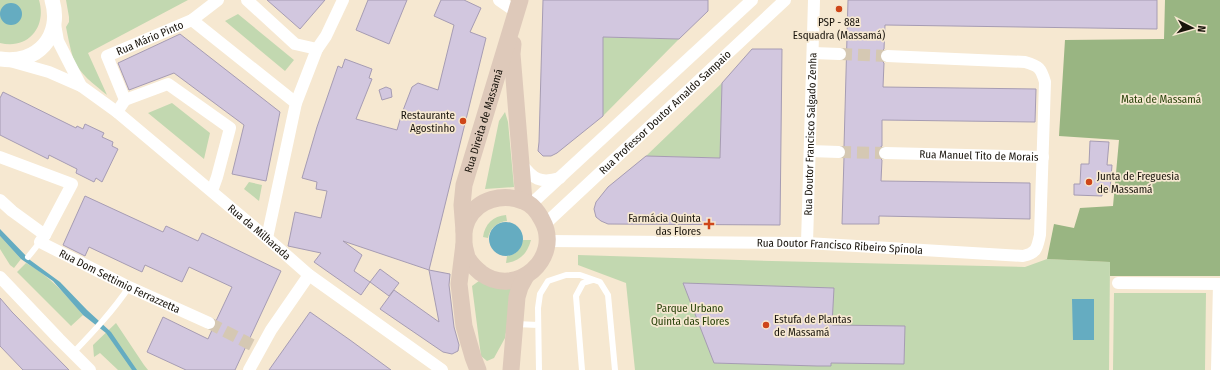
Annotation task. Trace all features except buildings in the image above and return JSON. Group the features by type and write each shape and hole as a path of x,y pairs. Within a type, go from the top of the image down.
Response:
{"main road":[{"name":"Rua Direita de Massamá","path":"518,6 512,54 521,163 527,203"},
{"name":"Rua Direita de Massamá","path":"518,6 464,185 462,205 467,257 475,268 486,277 499,281 513,281 526,276"},
{"name":"Rua Direita de Massamá","path":"478,370 464,326 459,284 464,238 468,219 476,209 487,201 499,197 512,197 527,203"},
{"path":"507,368 515,324 517,297 520,287 526,276 537,267 544,255 547,242 545,224 539,214 527,203"}],"street":[{"path":"5,60 23,59 34,54 44,46 51,36 54,24 55,10 52,0"},
{"name":"Rua Mário Pinto","path":"125,100 106,56 192,20 217,0"},
{"path":"247,0 295,44 318,49"},
{"path":"267,238 296,103 318,49 326,36 343,0"},
{"path":"499,0 518,6"},
{"name":"Rua Professor Doutor Arnaldo Sampaio","path":"527,203 561,178 752,0"},
{"name":"Rua Professor Doutor Arnaldo Sampaio","path":"545,224 785,0"},
{"name":"Rua Doutor Francisco Salgado Zenha","path":"807,243 814,0"},
{"name":"Rua Mário Pinto","path":"192,20 296,103"},
{"path":"54,24 58,42 81,86"},
{"path":"813,53 840,54"},
{"name":"Rua Manuel Tito de Morais","path":"885,153 1043,157 1045,82 1043,74 1037,65 1025,62 887,56"},
{"path":"5,60 49,72 81,86"},
{"path":"117,112 125,100 168,84 230,128 212,191"},
{"name":"Rua da Milharada","path":"81,86 117,112 212,191 309,275 442,370"},
{"path":"810,151 839,152"},
{"path":"0,157 72,184 42,238"},
{"name":"Rua Doutor Francisco Ribeiro Spínola","path":"547,242 807,243 1023,256 1032,254 1037,248 1040,235 1043,157"},
{"path":"521,163 528,173 537,179 549,181 561,178"},
{"name":"Rua Dom Settimio Ferrazzetta","path":"0,200 42,238 129,287 209,323"},
{"path":"249,370 271,330 309,275"},
{"path":"0,277 90,370"},
{"path":"1118,283 1220,284 1217,370"}],"lane":[{"path":"28,257 42,238"},
{"path":"539,370 538,308 540,294 548,282 566,275 580,275 600,282 608,295 615,370"},
{"path":"582,370 576,296 582,283 593,280"},
{"path":"73,353 98,327 129,287"},
{"path":"515,324 538,325"}],"green space":[{"path":"0,0 39,0 41,10 38,27 27,40 10,44 0,43"},
{"path":"66,0 188,0 88,53 107,95 83,74 73,58 66,27 69,22 69,17"},
{"name":"Mata de Massamá","path":"1165,0 1220,0 1220,276 1110,276 1110,262 1047,259 1054,224 1074,228 1080,208 1113,206 1119,140 1059,136 1065,40 1164,39"},
{"path":"238,14 294,60 285,71 225,21"},
{"path":"603,37 679,39 603,116"},
{"path":"722,83 720,158 646,156"},
{"path":"172,103 210,133 204,159 148,113"},
{"path":"505,112 508,122 514,187 485,189 499,121"},
{"path":"249,182 262,185 259,201 244,189"},
{"path":"506,215 507,221 494,226 490,231 488,238 483,237 484,232 490,222 497,217"},
{"path":"0,236 21,259 14,268 10,265 0,249"},
{"path":"523,240 531,240 525,253 519,259 506,263 507,256 518,251"},
{"name":"Parque Urbano Quinta das Flores","path":"578,255 1025,267 1047,259 1110,262 1109,370 635,370 626,283 578,265"},
{"path":"26,263 50,279 83,315 71,326 17,272"},
{"path":"483,278 514,285 505,338 494,358 487,361 481,356 472,286"},
{"path":"1114,293 1206,293 1205,370 1113,370"},
{"path":"116,323 148,370 118,370 100,353 94,357 93,345"}],"water":[{"path":"11,3 19,6 22,14 19,22 11,25 3,22 0,14 3,6"},
{"path":"503,222 509,222 513,223 520,229 523,239 522,246 516,253 509,256 503,256 499,255 492,249 489,242 489,236 490,232 496,225"},
{"path":"0,229 30,260 60,282 111,332 137,370 132,370 106,333 83,315 53,281 21,259 0,236"},
{"path":"1072,299 1094,299 1094,340 1073,340"}],"tunnel":[{"path":"840,54 887,56"},
{"path":"839,152 885,153"},
{"path":"209,323 260,349"}],"place":[{"name":"PSP - 88ª Esquadra (Massamá)","path":"839,9"},
{"name":"Restaurante Agostinho","path":"463,121"},
{"name":"Junta de Freguesia de Massamá","path":"1089,182"},
{"name":"Farmácia Quinta das Flores","path":"709,224"},
{"name":"Estufa de Plantas de Massamá","path":"766,325"}]}
